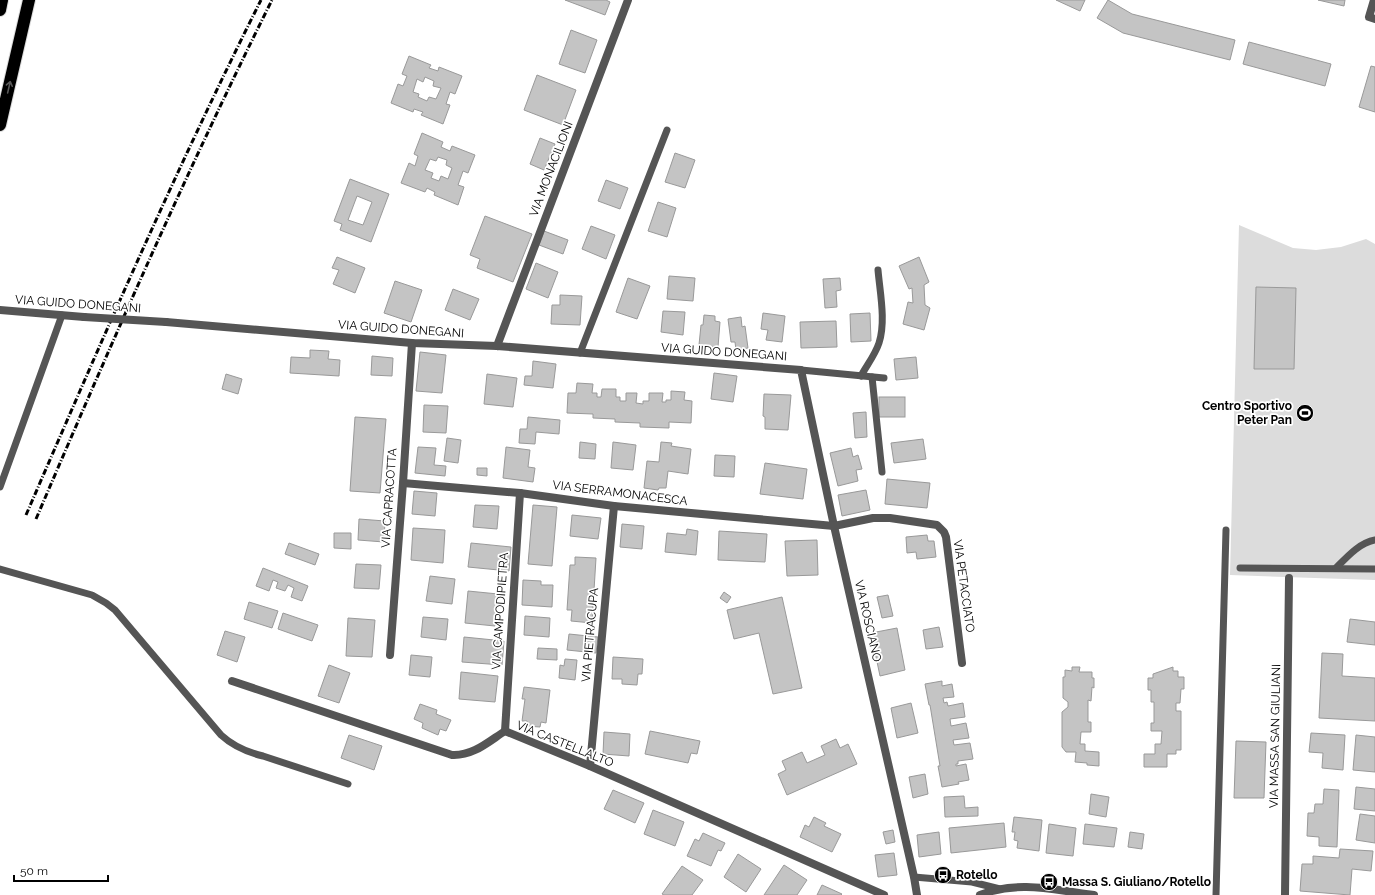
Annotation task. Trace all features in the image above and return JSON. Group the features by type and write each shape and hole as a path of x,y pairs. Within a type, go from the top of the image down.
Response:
{"highway":[{"path":"0,10 2,0"},
{"path":"0,126 29,0"}],"street":[{"name":"VIA MONACILIONI","path":"497,346 628,0"},
{"path":"1374,0 1369,17 1375,19"},
{"name":"VIA GUIDO DONEGANI","path":"0,310 166,322 412,343 497,346 801,370"},
{"name":"VIA CAPRACOTTA","path":"390,655 412,343"},
{"name":"VIA ROSCIANO","path":"801,370 834,526 914,877 916,895"},
{"name":"VIA SERRAMONACESCA","path":"403,482 520,493 614,506 834,526"},
{"name":"VIA CAMPODIPIETRA","path":"504,731 520,493"},
{"name":"VIA PIETRACUPA","path":"590,766 614,506"},
{"name":"VIA PETACCIATO","path":"834,526 873,518 886,518 932,523 942,528 946,537 962,663"},
{"name":"VIA MASSA SAN GIULIANI","path":"1284,895 1289,578"},
{"name":"VIA CASTELLALTO","path":"232,681 452,755 463,754 476,750 504,731 590,766 884,895"},
{"path":"980,895 1000,889 1023,886 1052,892 1094,895"}],"lane":[{"path":"580,353 667,130"},
{"path":"861,376 877,347 881,332 882,322 878,270"},
{"path":"0,487 62,315"},
{"path":"801,370 884,378"},
{"path":"872,377 882,472"},
{"path":"1216,895 1226,530"},
{"path":"1336,568 1360,546 1375,540"},
{"path":"1240,568 1375,569"},
{"path":"0,569 92,595 106,603 115,610 216,729 228,741 251,753 348,784"},
{"path":"914,877 972,882 1000,889"}],"shaded area":[{"name":"Centro Sportivo Peter Pan","path":"1239,225 1293,248 1316,250 1341,247 1366,239 1375,244 1375,580 1230,575"}],"building":[{"path":"565,0 606,0 610,2 605,15"},
{"path":"1056,0 1085,0 1080,11"},
{"path":"1108,0 1132,14 1235,40 1230,60 1123,33 1097,18"},
{"path":"1318,0 1345,0 1344,6"},
{"path":"571,30 597,40 585,73 559,64"},
{"path":"1249,42 1331,64 1325,86 1243,64"},
{"path":"409,56 431,65 429,68 438,71 439,67 462,76 455,94 450,92 446,104 450,105 443,124 421,115 423,112 414,109 413,112 391,103 398,84 403,86 407,76 402,74","holes":["425,77 434,81 433,86 441,88 436,99 429,97 427,101 418,97 419,94 413,92 417,79 423,82"]},
{"path":"1371,66 1375,67 1375,112 1359,107"},
{"path":"537,75 576,90 563,125 524,110"},
{"path":"422,133 443,142 441,147 450,151 452,146 475,155 468,173 463,171 458,185 464,187 458,205 434,195 435,192 427,188 425,192 401,183 409,163 415,166 418,156 414,154","holes":["438,157 447,160 446,165 452,168 448,179 441,176 439,181 431,178 433,173 425,170 430,159 436,161"]},
{"path":"540,138 555,144 544,170 530,164"},
{"path":"675,153 695,160 685,188 665,182"},
{"path":"350,179 389,194 371,242 340,230 342,224 334,221","holes":["357,196 372,202 363,225 348,220"]},
{"path":"606,180 628,188 620,209 598,201"},
{"path":"658,202 676,208 667,237 648,231"},
{"path":"485,216 532,234 513,282 477,268 480,259 470,255"},
{"path":"591,226 615,235 606,259 582,249"},
{"path":"544,231 568,240 563,254 539,245"},
{"path":"337,257 365,268 355,293 333,284 339,270 332,268"},
{"path":"919,257 929,282 924,285 925,305 930,308 924,330 903,324 908,302 913,303 912,288 909,289 899,266"},
{"path":"536,263 558,272 548,298 526,289"},
{"path":"669,276 695,278 693,301 667,299"},
{"path":"628,278 650,286 637,319 616,312"},
{"path":"840,278 841,290 836,291 837,307 825,308 823,279"},
{"path":"395,281 422,290 411,322 384,313"},
{"path":"1256,287 1296,288 1294,369 1254,369"},
{"path":"453,289 479,299 470,320 445,310"},
{"path":"560,295 582,296 580,325 551,324 552,305 560,305"},
{"path":"663,311 685,312 683,335 661,332"},
{"path":"763,313 785,316 782,342 766,340 768,330 761,329"},
{"path":"870,313 871,341 851,342 850,314"},
{"path":"704,315 715,316 715,321 720,322 718,347 699,345 701,325 703,325"},
{"path":"741,317 742,327 745,326 748,348 736,350 735,342 731,342 728,319"},
{"path":"836,321 837,347 801,348 800,322"},
{"path":"310,350 329,351 328,359 340,360 339,376 290,373 291,357 310,358"},
{"path":"420,352 446,355 442,393 416,391"},
{"path":"372,356 393,358 392,376 371,375"},
{"path":"916,357 918,378 896,380 894,359"},
{"path":"533,361 556,364 553,388 524,385 525,376 532,376"},
{"path":"714,373 737,376 733,402 711,399"},
{"path":"226,374 242,379 238,394 222,389"},
{"path":"487,374 517,378 513,407 484,404"},
{"path":"577,383 593,384 592,393 597,393 597,397 601,397 602,389 616,389 616,397 620,397 620,401 626,401 626,393 637,393 636,403 643,404 643,401 649,401 649,393 663,393 662,402 666,402 666,400 671,400 671,391 685,392 684,400 692,401 691,423 669,422 669,428 640,427 640,423 615,422 615,419 593,418 593,414 567,413 568,393 576,393"},
{"path":"764,394 791,395 788,430 765,429 765,417 763,416"},
{"path":"879,397 905,397 905,417 879,417"},
{"path":"424,405 448,406 446,433 423,432"},
{"path":"866,412 867,437 855,438 853,413"},
{"path":"355,417 386,419 380,493 350,491"},
{"path":"528,417 560,420 559,434 536,432 535,444 519,443 520,429 527,429"},
{"path":"447,438 461,440 458,463 444,461"},
{"path":"923,439 926,459 894,463 891,443"},
{"path":"580,442 596,444 595,459 579,458"},
{"path":"613,442 636,445 633,470 611,468"},
{"path":"661,442 672,443 671,446 691,449 688,474 668,471 666,488 659,488 658,490 644,488 647,461 659,462"},
{"path":"418,447 436,448 434,465 446,466 445,476 415,473"},
{"path":"506,447 530,450 528,467 535,468 533,482 503,478"},
{"path":"851,448 853,457 858,455 862,469 856,470 858,481 838,486 830,453"},
{"path":"715,455 735,456 734,477 714,476"},
{"path":"765,463 807,469 803,499 760,494"},
{"path":"477,468 487,468 487,476 477,475"},
{"path":"887,479 930,483 927,508 885,504"},
{"path":"866,490 870,510 842,516 838,495"},
{"path":"414,491 437,493 435,516 412,514"},
{"path":"475,505 499,506 497,529 473,527"},
{"path":"533,505 557,507 552,566 528,564"},
{"path":"572,515 601,518 598,539 570,536"},
{"path":"359,519 385,521 384,542 358,540"},
{"path":"622,524 644,526 642,549 620,547"},
{"path":"413,528 445,530 443,563 411,560"},
{"path":"687,529 698,531 696,555 665,552 667,533 686,535"},
{"path":"719,531 767,534 765,562 718,560"},
{"path":"334,533 351,533 351,549 334,548"},
{"path":"927,535 928,541 934,541 936,557 917,559 916,552 907,553 906,537"},
{"path":"817,540 818,575 787,576 785,541"},
{"path":"289,543 319,554 315,565 285,554"},
{"path":"471,543 511,547 509,571 468,567"},
{"path":"575,557 596,558 592,623 571,621 572,610 567,610 570,565 575,565"},
{"path":"356,564 381,565 379,589 354,588"},
{"path":"263,568 308,586 302,601 291,597 294,588 288,585 285,591 276,588 278,582 273,580 269,591 256,586"},
{"path":"430,576 455,579 452,604 426,601"},
{"path":"523,580 541,581 541,585 553,585 552,607 522,605"},
{"path":"468,591 498,594 495,626 465,623"},
{"path":"724,592 731,597 727,603 720,598"},
{"path":"888,595 893,616 882,618 877,597"},
{"path":"782,597 802,688 773,694 759,633 734,639 727,610"},
{"path":"249,602 278,611 272,628 244,619"},
{"path":"283,613 318,625 312,641 278,629"},
{"path":"525,616 550,618 549,637 524,635"},
{"path":"423,617 448,619 446,640 421,637"},
{"path":"348,618 375,620 372,657 346,656"},
{"path":"1350,619 1375,622 1375,645 1347,642"},
{"path":"939,627 943,647 926,649 923,630"},
{"path":"897,628 905,670 880,676 871,633"},
{"path":"225,631 245,637 237,662 217,655"},
{"path":"569,634 598,637 596,653 567,650"},
{"path":"464,637 504,641 502,665 462,662"},
{"path":"538,648 557,649 557,660 537,659"},
{"path":"1322,653 1343,654 1342,676 1375,678 1375,721 1319,718"},
{"path":"411,655 432,657 430,677 409,675"},
{"path":"613,657 643,659 642,674 638,674 637,685 622,684 622,679 612,679"},
{"path":"565,659 577,660 575,680 559,678 560,665 564,666"},
{"path":"329,665 350,673 339,703 318,696"},
{"path":"1072,667 1080,667 1079,672 1092,672 1092,678 1094,678 1094,688 1092,687 1091,701 1088,700 1088,722 1091,722 1091,732 1081,732 1080,744 1085,744 1085,751 1099,752 1099,766 1075,762 1076,752 1066,752 1062,747 1062,712 1068,707 1068,702 1063,698 1063,677 1065,677 1065,670 1072,671"},
{"path":"1173,667 1173,671 1178,671 1178,677 1184,677 1184,689 1181,689 1180,703 1176,703 1176,711 1181,711 1181,750 1176,750 1176,754 1167,754 1167,767 1144,767 1144,754 1155,754 1155,744 1161,744 1162,731 1151,731 1151,723 1154,723 1154,702 1151,702 1151,690 1148,690 1148,678 1153,678 1153,674"},
{"path":"461,672 498,676 495,702 459,699"},
{"path":"942,681 942,686 952,684 954,697 943,698 944,703 947,702 948,706 963,703 965,717 950,719 951,726 966,723 969,738 953,740 954,745 970,743 973,759 958,761 958,764 956,764 956,766 966,764 969,780 958,782 959,784 942,787 930,705 925,684"},
{"path":"524,687 550,690 546,723 541,722 540,727 526,726 527,721 522,721 525,699 522,699"},
{"path":"911,703 918,733 897,738 891,708"},
{"path":"420,704 437,710 436,714 451,720 446,731 440,729 438,735 422,728 423,723 414,719"},
{"path":"650,731 700,741 697,754 691,753 688,763 645,754"},
{"path":"604,732 630,734 629,756 603,754"},
{"path":"1311,733 1345,735 1343,770 1322,768 1323,753 1309,752"},
{"path":"349,735 382,746 374,770 341,758"},
{"path":"1356,735 1375,737 1375,772 1353,770"},
{"path":"836,739 840,748 848,744 857,764 787,795 778,774 786,770 782,761 802,752 807,763 825,755 821,746"},
{"path":"1236,741 1266,742 1264,798 1234,798"},
{"path":"925,774 928,794 913,798 909,777"},
{"path":"1356,787 1375,789 1375,811 1354,809"},
{"path":"1324,789 1339,790 1337,847 1319,846 1319,837 1307,836 1308,813 1314,813 1315,804 1323,804"},
{"path":"613,790 644,803 635,823 604,809"},
{"path":"1091,794 1109,797 1106,817 1089,814"},
{"path":"964,796 965,808 978,807 978,816 945,817 944,797"},
{"path":"653,810 684,822 675,846 644,834"},
{"path":"1360,814 1375,816 1375,843 1356,840"},
{"path":"814,817 826,823 824,826 841,834 832,852 800,837 805,825 809,827"},
{"path":"1014,817 1042,820 1039,851 1017,848 1018,841 1014,840 1015,832 1012,832"},
{"path":"1004,823 1006,847 951,853 949,828"},
{"path":"1049,824 1076,828 1073,856 1046,853"},
{"path":"1085,824 1117,828 1114,847 1083,844"},
{"path":"893,830 895,842 886,844 883,832"},
{"path":"939,832 941,854 919,857 917,835"},
{"path":"1130,832 1144,834 1142,849 1128,847"},
{"path":"703,833 725,843 721,851 718,850 711,866 687,856 695,839 699,841"},
{"path":"1340,849 1373,851 1371,871 1352,869 1350,895 1300,891 1302,864 1313,864 1313,856 1339,858"},
{"path":"894,853 897,875 878,877 875,855"},
{"path":"738,854 761,869 746,892 724,877"},
{"path":"784,865 807,880 797,895 764,895"},
{"path":"682,866 703,880 692,895 662,894"},
{"path":"822,885 842,894 817,895"}],"railway":[{"path":"26,515 169,192 261,0"},
{"path":"36,519 150,258 210,128 272,0"}],"place":[{"name":"Centro Sportivo Peter Pan","path":"1305,413"},
{"name":"Rotello","path":"943,875"},
{"name":"Massa S. Giuliano/Rotello","path":"1049,882"}]}
